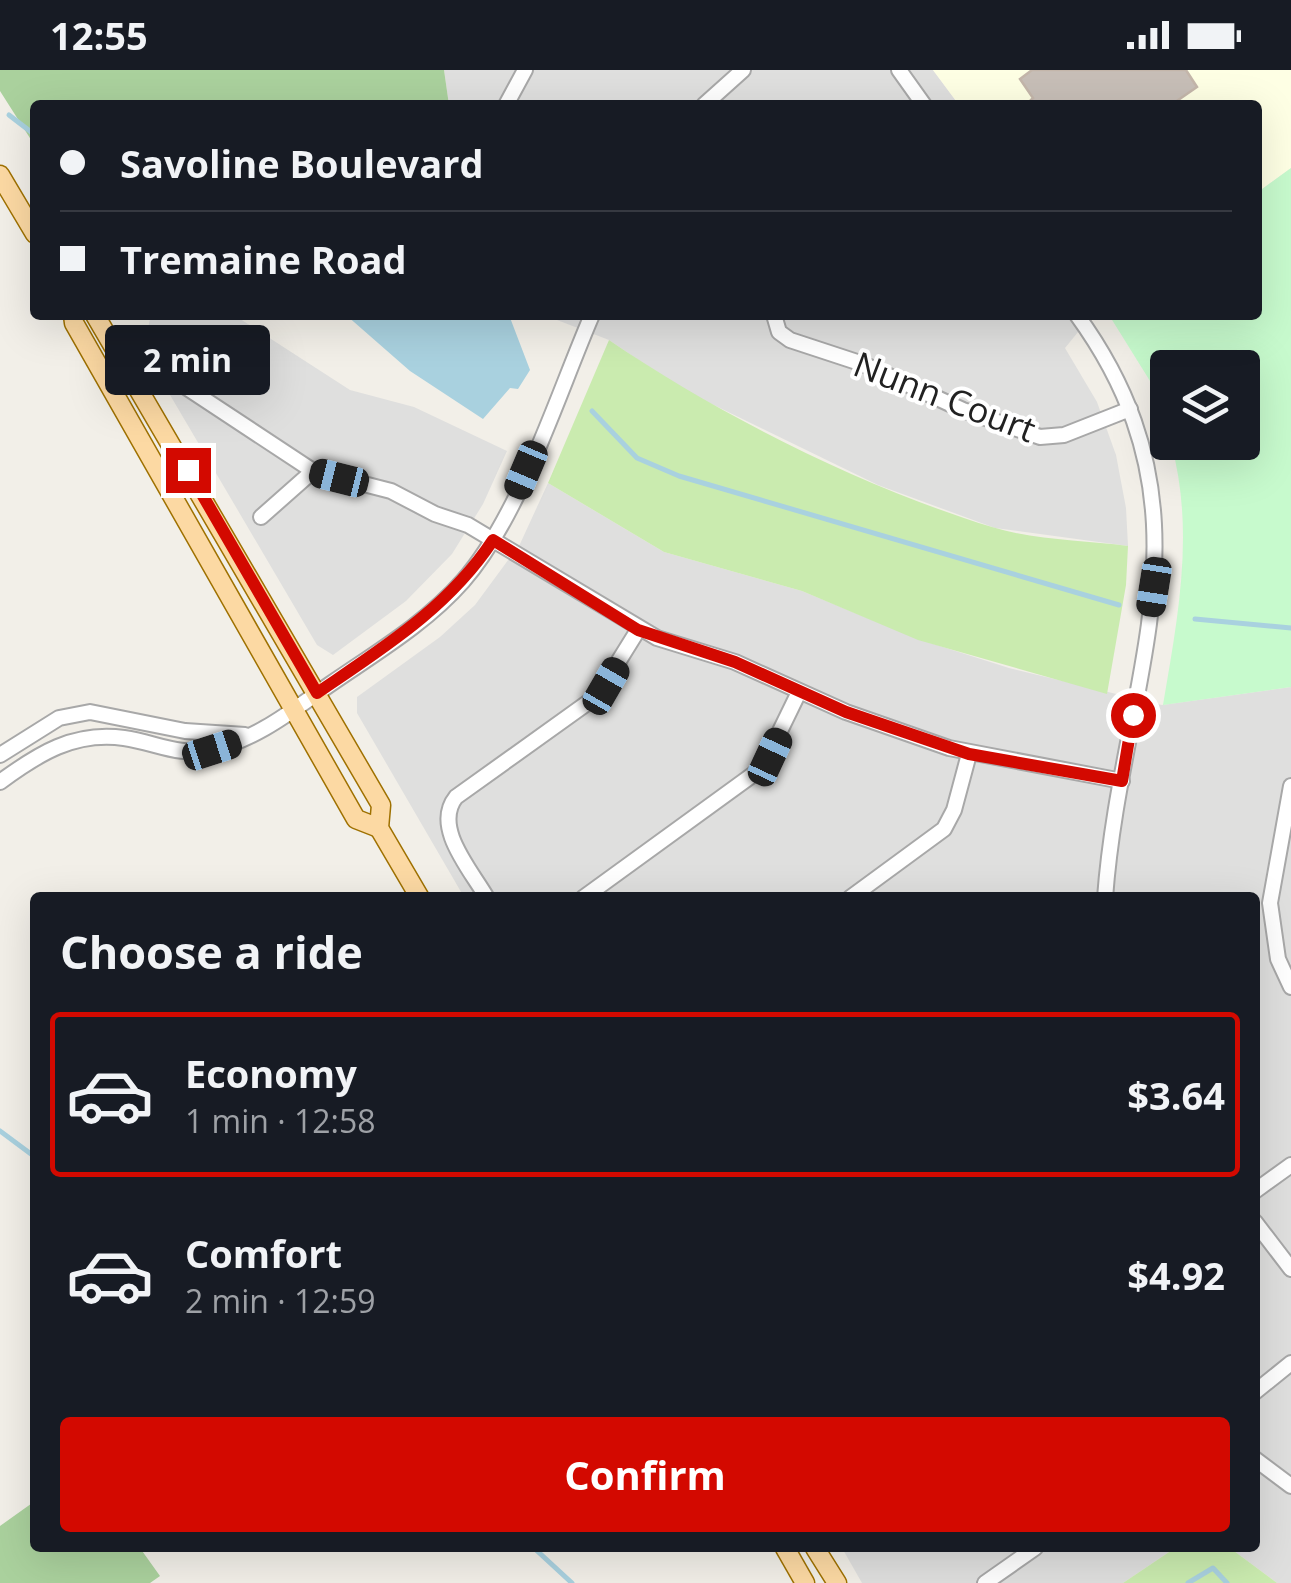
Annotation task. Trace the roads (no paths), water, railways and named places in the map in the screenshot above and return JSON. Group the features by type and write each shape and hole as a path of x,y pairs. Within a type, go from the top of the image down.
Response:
{"main road":[{"path":"0,175 30,226"},
{"path":"75,320 356,820 379,828"},
{"path":"98,320 381,804 379,828 416,892"},
{"path":"787,1552 805,1583"},
{"path":"818,1552 837,1583"}],"street":[{"path":"509,100 525,70"},
{"path":"710,100 743,70"},
{"path":"899,70 920,100"},
{"path":"0,782 42,751 78,739 124,738 176,753 212,750 255,735 436,608 462,582 493,540 590,320"},
{"name":"Nunn Court","path":"775,320 778,332 790,340 863,364 963,410 1040,437 1064,435 1130,409"},
{"path":"1080,320 1104,354 1130,409 1150,475 1157,547 1106,892"},
{"path":"132,373 166,374 313,471 391,491 435,514 468,525 638,630 735,662 846,712 969,754 1122,781"},
{"path":"261,517 313,471"},
{"path":"484,892 449,831 448,807 461,793 597,696 638,630"},
{"path":"590,892 762,768 799,692"},
{"path":"0,755 59,718 90,712 185,730 255,735"},
{"path":"858,892 944,829 954,810 969,754"},
{"path":"1291,786 1270,903 1278,959 1291,986"},
{"path":"1260,1187 1291,1165"},
{"path":"1260,1229 1291,1269"},
{"path":"1260,1388 1291,1362"},
{"path":"1260,1463 1291,1486"},
{"path":"986,1583 1030,1552"}],"water":[{"path":"352,320 511,320 530,370 518,389 510,388 483,419 410,371"}],"waterway":[{"path":"9,115 30,131"},
{"path":"592,411 637,458 679,476 1119,605"},
{"path":"1195,619 1291,628"},
{"path":"0,1131 30,1153"},
{"path":"538,1552 572,1583"},
{"path":"1188,1583 1213,1568 1227,1583"}]}
